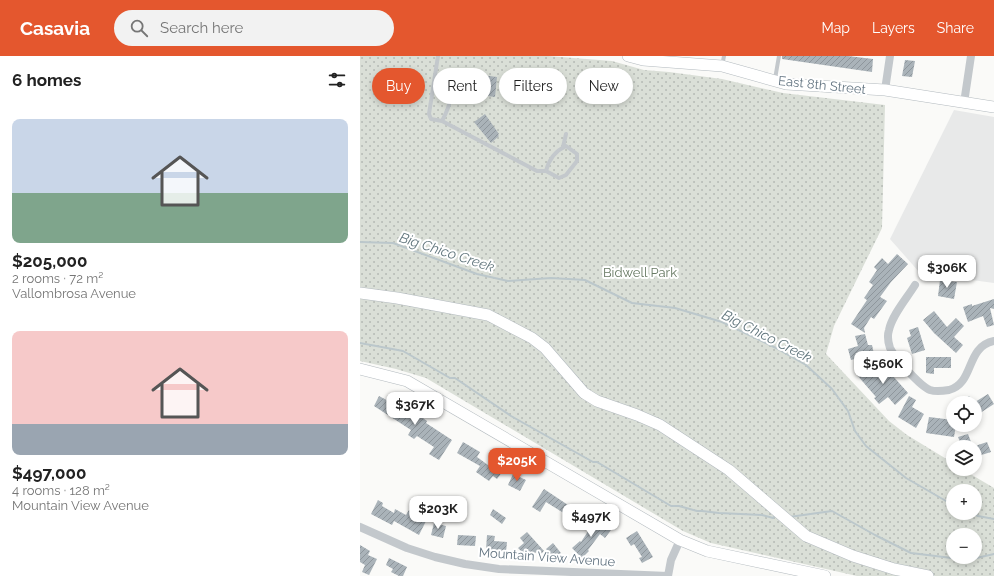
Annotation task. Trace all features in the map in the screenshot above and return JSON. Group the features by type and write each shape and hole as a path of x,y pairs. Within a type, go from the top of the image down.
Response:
{"street":[{"name":"East 8th Street","path":"628,56 643,60 671,59 723,61 786,84 885,90 994,107"},
{"path":"885,90 890,56"},
{"path":"964,103 971,56"},
{"path":"915,285 892,321 888,331 888,341 891,350 915,379 922,385 930,390 939,392 956,387 965,377 977,351 983,345 994,340"},
{"path":"360,293 397,298 488,315 532,338 546,348 584,393 597,401 660,425 728,470 806,536 853,556 894,569 928,576"},
{"path":"360,369 407,381 680,540 707,551 825,576"},
{"name":"Mountain View Avenue","path":"360,527 407,548 435,557 465,564 498,569 668,576"},
{"path":"668,576 671,560 680,540"}],"lane":[{"path":"436,68 438,56"},
{"path":"775,80 779,56"},
{"path":"433,89 429,114 431,119 442,121 537,171 546,171 558,178 566,175 577,162 576,154 566,146 558,150 548,163 546,171"},
{"path":"442,121 449,109 450,104"},
{"path":"563,148 566,134"}],"shaded area":[{"path":"954,110 994,117 994,283 920,273 890,239"}],"green space":[{"name":"Bidwell Park","path":"360,56 548,56 612,61 644,70 722,79 783,93 885,105 882,228 834,326 826,354 889,421 907,435 946,459 946,476 974,476 994,488 994,576 857,576 711,543 683,531 426,378 396,369 360,361"}],"building":[{"path":"782,56 848,56 873,59 872,72 782,59"},
{"path":"905,60 915,61 912,77 902,76"},
{"path":"491,76 497,77 495,97 491,96"},
{"path":"485,114 499,134 499,136 491,143 474,122"},
{"path":"897,254 908,264 891,282 880,297 887,301 874,319 871,317 864,328 865,333 851,324 867,300 864,298 873,285 869,282 877,270 874,267 882,258 888,264"},
{"path":"940,280 957,282 954,299 938,296"},
{"path":"994,299 994,309 990,308 994,325 987,327 983,316 968,322 963,307 972,304 972,306"},
{"path":"934,311 947,327 956,318 964,326 954,337 963,345 956,353 934,333 923,320"},
{"path":"918,327 925,350 912,354 907,338 911,336 909,330"},
{"path":"865,334 868,345 872,345 874,354 851,360 848,349 858,346 855,336"},
{"path":"926,357 951,357 951,368 934,368 934,374 926,373"},
{"path":"875,366 880,371 885,367 908,393 895,405 888,397 879,404 874,398 876,397 857,375 863,369 866,373"},
{"path":"988,394 994,404 982,412 982,398"},
{"path":"379,396 394,404 396,400 427,421 426,423 452,440 439,460 429,454 434,447 417,436 414,439 408,435 411,430 374,406"},
{"path":"909,396 916,400 912,407 924,414 916,428 898,417"},
{"path":"929,417 946,419 946,432 955,432 954,437 926,433"},
{"path":"968,434 970,440 959,440 958,437"},
{"path":"463,442 480,452 477,457 492,468 496,462 505,468 497,479 493,476 489,481 476,472 480,466 457,453"},
{"path":"987,442 991,452 982,455 982,444"},
{"path":"513,474 526,480 520,491 508,485"},
{"path":"544,489 583,515 573,529 565,523 570,517 546,502 540,512 532,507"},
{"path":"378,500 383,503 382,506 394,513 395,509 406,515 409,510 420,516 422,514 428,517 419,535 394,521 392,525 371,514"},
{"path":"493,509 506,518 502,524 490,515"},
{"path":"596,519 611,530 605,538 600,534 588,550 589,551 582,558 572,548 580,541 581,542"},
{"path":"434,523 446,526 443,538 431,535"},
{"path":"637,531 653,557 642,563 639,558 642,557 634,544 631,546 626,538"},
{"path":"527,532 544,551 540,555 536,552 532,556 528,551 525,555 518,548 524,543 520,538"},
{"path":"458,535 476,536 475,546 457,545"},
{"path":"487,535 495,536 494,541 507,542 506,552 486,550"},
{"path":"553,543 561,553 554,558 546,549"},
{"path":"360,545 370,551 368,555 377,559 369,575 362,572 365,565 360,562"},
{"path":"389,558 407,567 403,576 399,576 391,572 393,569 386,565"}],"waterway":[{"name":"Big Chico Creek","path":"360,242 393,243 477,274 508,281 551,278 585,280 632,303 675,308 722,322 776,348 806,365 832,389 848,411 855,431 866,446 906,478 946,501"},
{"path":"360,343 403,351 450,378 455,378 511,416 593,462 597,462 671,506 679,506 697,511 762,515 773,518 775,516"},
{"path":"789,517 832,511 911,553 968,560 994,554"},
{"name":"Big Chico Creek","path":"982,517 994,519"}]}
